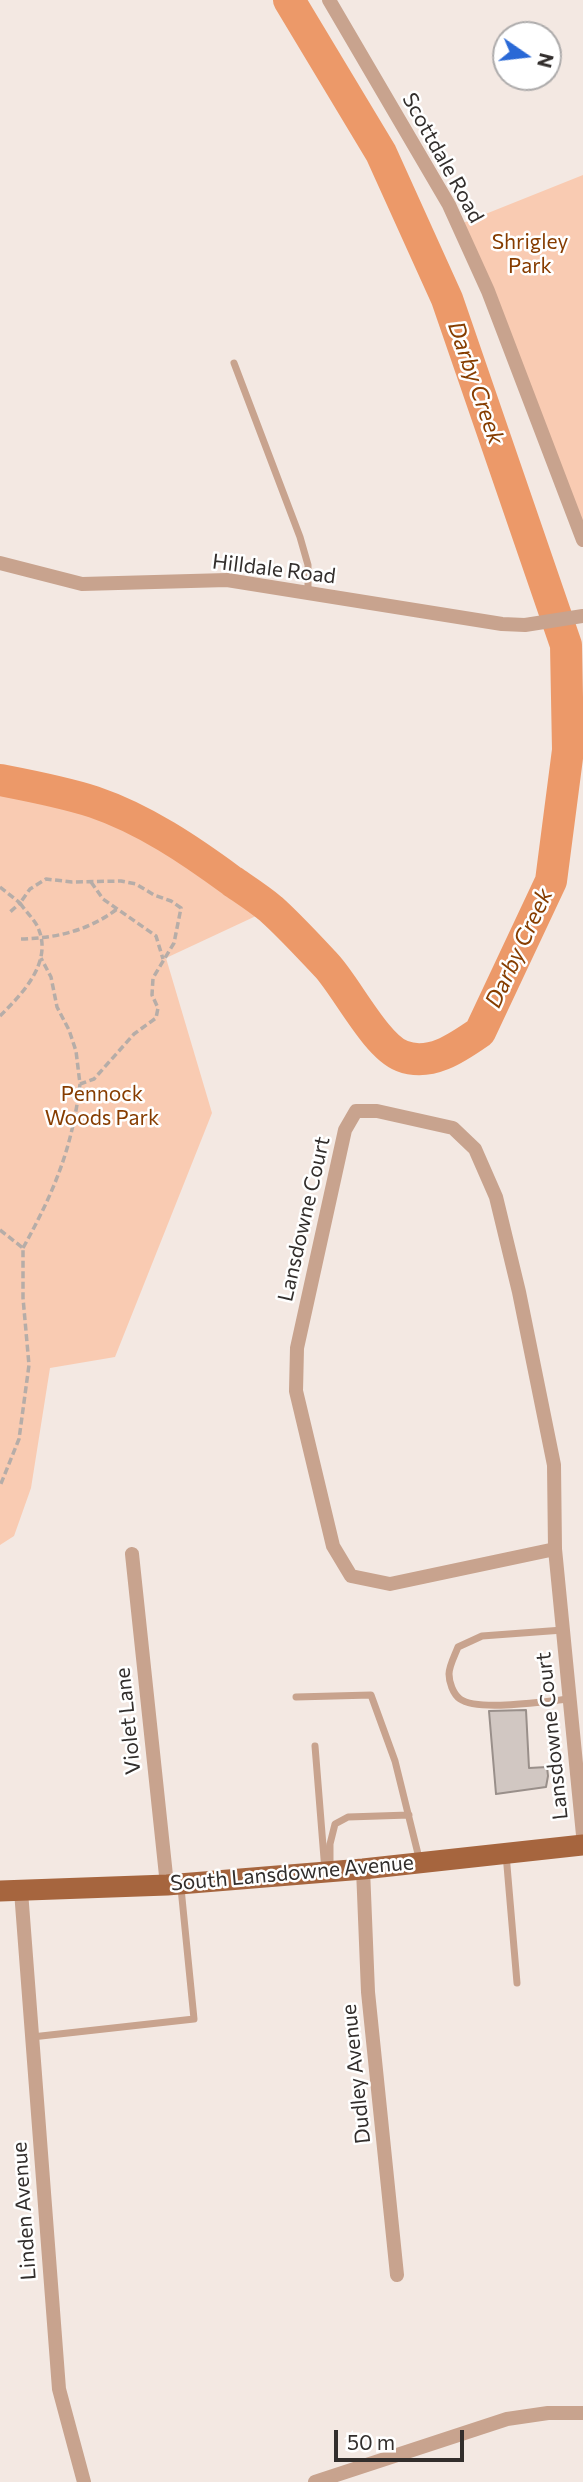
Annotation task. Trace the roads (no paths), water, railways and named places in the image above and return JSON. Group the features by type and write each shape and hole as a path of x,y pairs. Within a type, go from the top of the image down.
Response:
{"main road":[{"name":"South Lansdowne Avenue","path":"0,1891 174,1884 420,1863 583,1845"}],"street":[{"name":"Scottdale Road","path":"329,0 449,205 488,291 583,540"},
{"name":"Hilldale Road","path":"0,563 82,584 227,580 502,624 525,625 583,616"},
{"name":"Lansdowne Court","path":"555,1549 390,1584 351,1576 333,1546 296,1391 296,1348 345,1130 356,1111 377,1111 453,1128 475,1149 496,1198 519,1292 554,1465 555,1549 583,1835"},
{"name":"Violet Lane","path":"132,1554 174,1884"},
{"name":"Dudley Avenue","path":"363,1868 368,1992 397,2275"},
{"name":"Linden Avenue","path":"22,1891 59,2389 84,2482"},
{"path":"315,2482 342,2477 507,2419 548,2413 583,2413"}],"lane":[{"path":"234,363 300,537 309,565 308,593"},
{"path":"563,1630 482,1636 458,1647 449,1673 453,1691 461,1700 477,1705 570,1699"},
{"path":"296,1697 371,1695 395,1761 420,1863"},
{"path":"315,1746 328,1871"},
{"path":"328,1871 335,1824 348,1817 409,1815"},
{"path":"506,1854 517,1983"},
{"path":"33,2037 194,2019 174,1884"}],"waterway":[{"name":"Darby Creek","path":"0,780 71,795 113,809 149,826 200,858 278,916 327,966 382,1041 392,1050 412,1059 443,1054 480,1032 551,881 568,750 566,645 447,299 381,153 289,0"}],"park label":[{"name":"Shrigley Park","path":"530,254"},
{"name":"Pennock Woods Park","path":"102,1106"}]}
